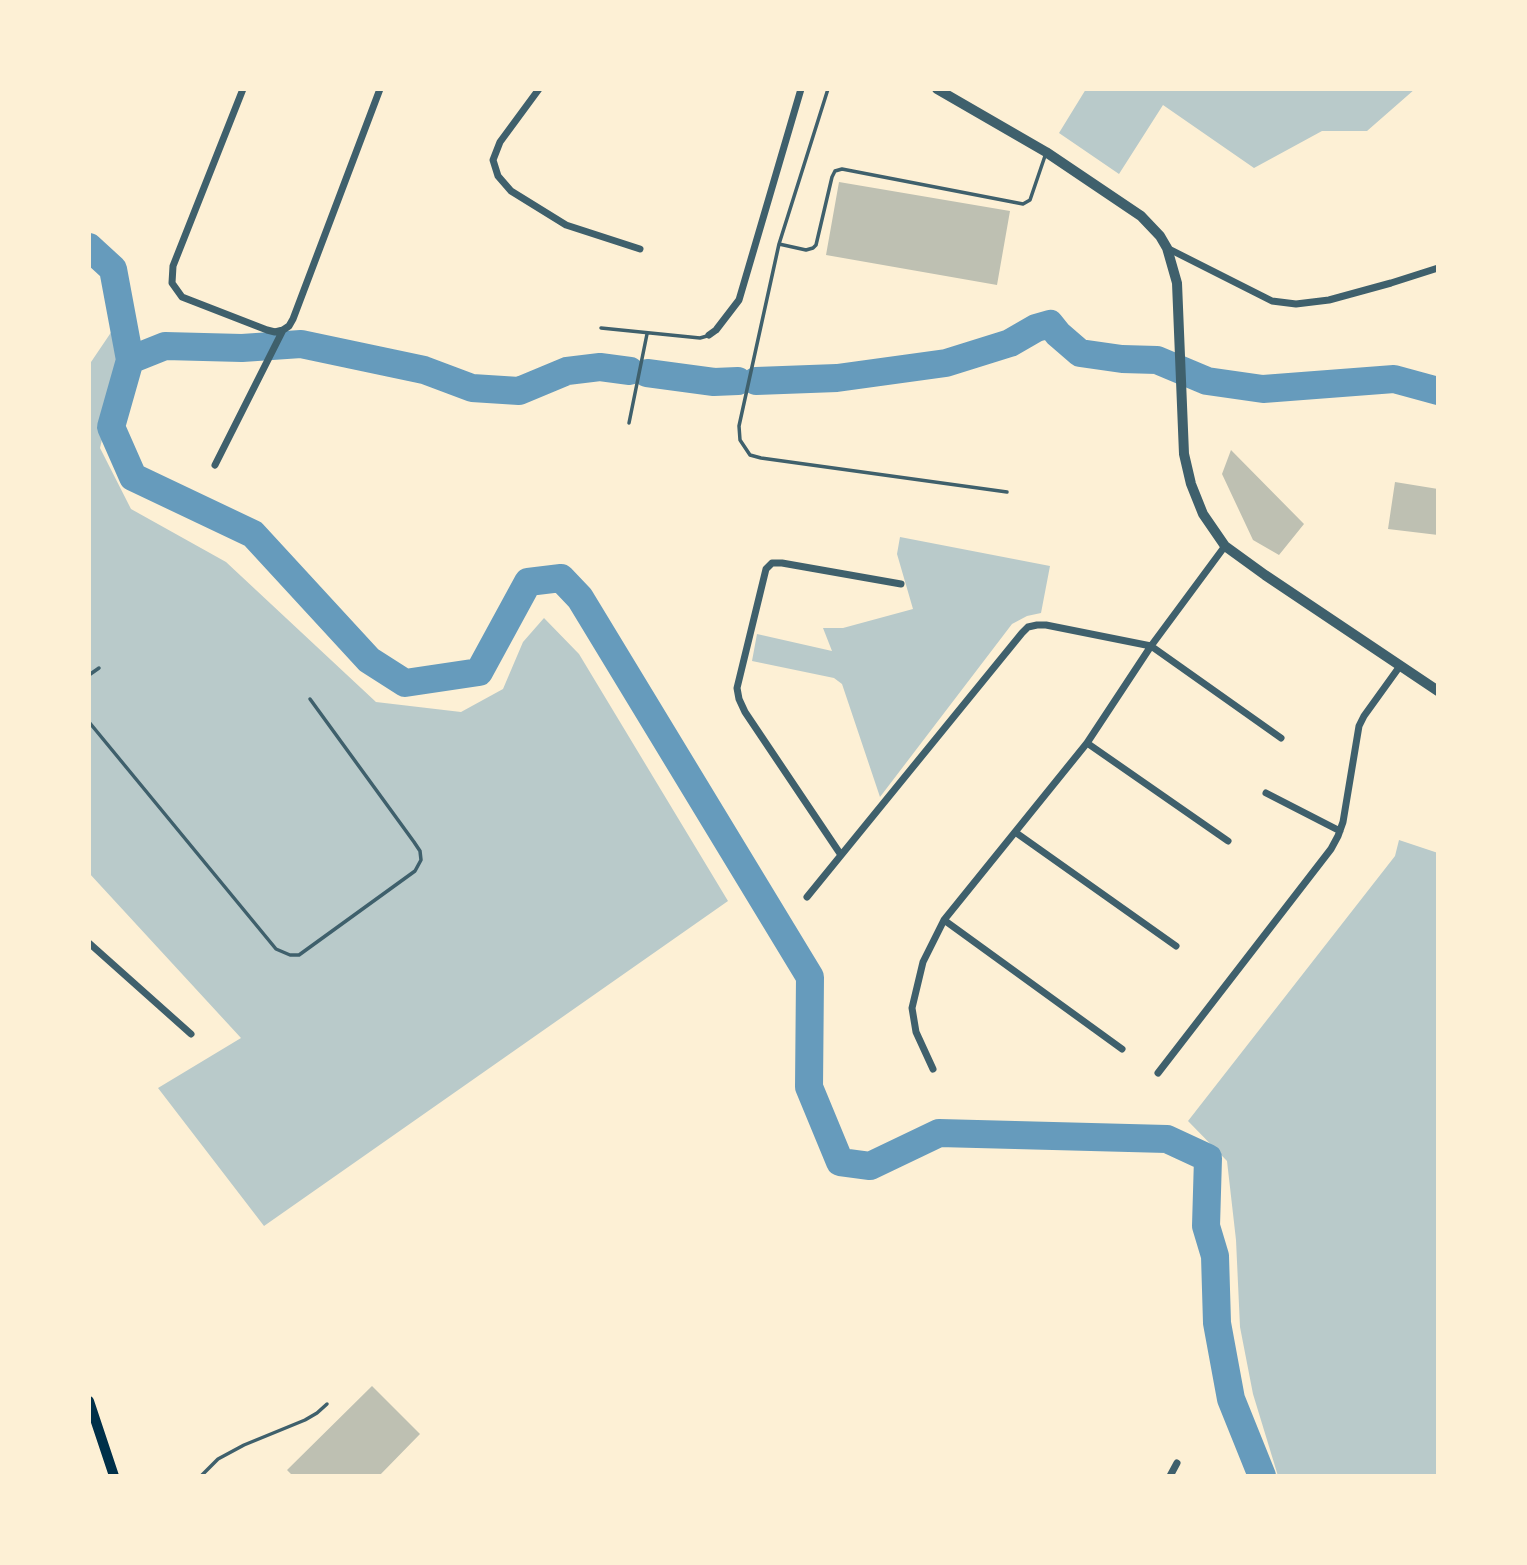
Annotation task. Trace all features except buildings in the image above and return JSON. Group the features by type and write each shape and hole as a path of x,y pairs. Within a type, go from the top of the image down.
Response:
{"main road":[{"path":"89,1401 114,1476"}],"street":[{"path":"243,89 173,266 172,284 182,297 281,333"},
{"path":"215,466 281,333 293,319 380,89"},
{"path":"539,89 500,142 493,160 498,176 511,191 566,225 640,249"},
{"path":"709,335 716,330 738,300 801,89"},
{"path":"937,89 1046,152 1141,216 1160,236 1167,248 1177,283 1184,454 1191,484 1203,514 1225,546 1438,691"},
{"path":"1167,248 1272,301 1296,304 1329,300 1438,268"},
{"path":"933,1069 916,1032 912,1008 923,962 944,920 1087,743 1151,646 1225,546"},
{"path":"841,855 745,712 737,688 766,569 772,563 901,584"},
{"path":"807,897 1028,627 1046,625 1151,646 1281,738"},
{"path":"1158,1073 1331,849 1343,822 1359,726 1400,666"},
{"path":"1087,743 1228,841"},
{"path":"1266,793 1340,831"},
{"path":"1014,832 1176,946"},
{"path":"944,920 1122,1049"},
{"path":"89,943 191,1034"},
{"path":"1170,1476 1177,1463"}],"lane":[{"path":"828,89 779,244 739,426 740,440 750,455 761,458 1007,492"},
{"path":"779,244 806,250 816,245 835,171 842,169 1023,204 1030,200 1046,152"},
{"path":"601,328 700,338 709,335"},
{"path":"629,423 647,334"},
{"path":"89,675 99,668"},
{"path":"89,722 276,949 290,956 299,955 415,871 421,860 420,851 414,842 310,699"},
{"path":"201,1476 218,1459 305,1420 327,1404"}],"shaded area":[{"path":"1086,89 1415,89 1367,131 1322,131 1254,168 1163,105 1119,174 1059,133"},
{"path":"114,328 121,359 100,448 131,509 226,562 376,702 461,712 503,689 523,642 544,618 579,654 728,901 264,1226 158,1088 241,1038 89,873 89,365"},
{"path":"900,537 1050,566 1041,613 1027,616 1012,624 880,797 842,684 834,678 752,661 757,634 832,651 823,628 843,628 913,609 897,554"},
{"path":"1399,840 1438,853 1438,1476 1278,1476 1253,1394 1240,1327 1236,1240 1227,1161 1188,1121 1395,856"}],"waterway":[{"path":"89,247 113,269 130,360 111,427 133,477 253,534 369,660 405,683 479,672 528,582 561,578 580,598 810,977 809,1087 840,1162 870,1166 939,1133 1167,1139 1208,1158 1206,1226 1215,1256 1217,1323 1231,1399 1262,1476"},
{"path":"756,381 837,378 946,363 1010,343 1036,328 1050,324 1080,353 1122,359 1157,360 1207,381 1263,389 1394,379 1438,391"},
{"path":"130,360 165,346 242,348 301,344 424,370 472,388 519,391 567,371 600,367 630,371"},
{"path":"647,373 714,382 738,381"}]}
